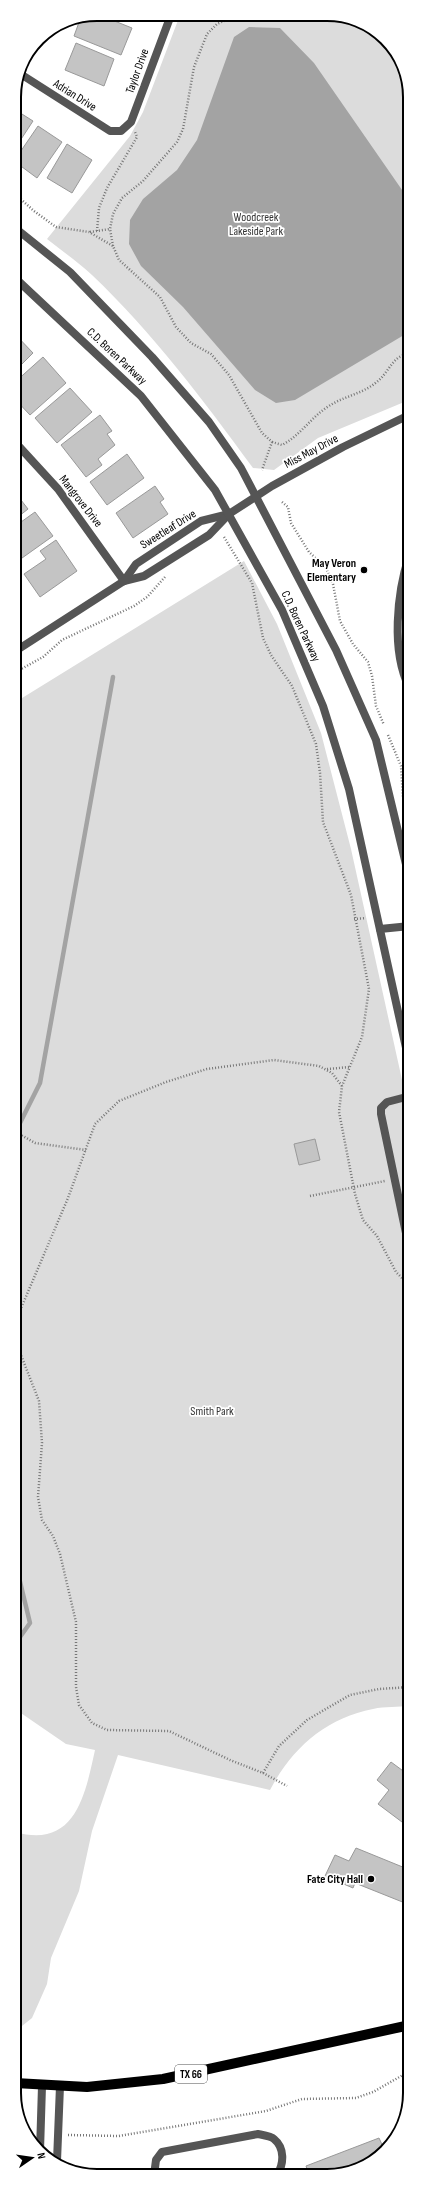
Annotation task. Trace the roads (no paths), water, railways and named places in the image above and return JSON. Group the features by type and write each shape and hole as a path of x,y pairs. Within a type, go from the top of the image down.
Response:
{"main road":[{"name":"TX 66","path":"21,2083 42,2086 114,2085 163,2079 403,2027"}],"street":[{"name":"Taylor Drive","path":"121,130 131,122 169,21"},
{"name":"Adrian Drive","path":"25,76 110,131 121,130"},
{"name":"C.D. Boren Parkway","path":"21,233 70,272 152,357 209,422 241,468 336,650 376,740 403,852"},
{"name":"C.D. Boren Parkway","path":"21,284 141,396 214,490 229,514 282,610 323,706 349,788 403,1034"},
{"name":"Miss May Drive","path":"229,514 255,496 343,447 403,418"},
{"name":"Mangrove Drive","path":"21,449 58,489 124,581"},
{"name":"Sweetleaf Drive","path":"124,581 136,564 201,521 229,514"},
{"name":"Sweetleaf Drive","path":"21,647 124,581 144,576 210,535 229,514"},
{"path":"403,583 398,620 403,665"},
{"path":"380,929 403,927"},
{"path":"403,1098 387,1102 381,1108 381,1114 403,1212"},
{"path":"40,2138 42,2086"},
{"path":"57,2158 60,2086"},
{"path":"155,2169 156,2160 162,2152 258,2134 273,2138 281,2147 282,2169"}],"waterway":[{"path":"21,1121 40,1083 113,677"},
{"path":"21,1586 30,1623 21,1636"}],"place":[{"name":"May Veron Elementary","path":"364,570"},
{"name":"Fate City Hall","path":"371,1879"}],"park label":[{"name":"Woodcreek Lakeside Park","path":"256,224"},
{"name":"Smith Park","path":"212,1411"}]}
